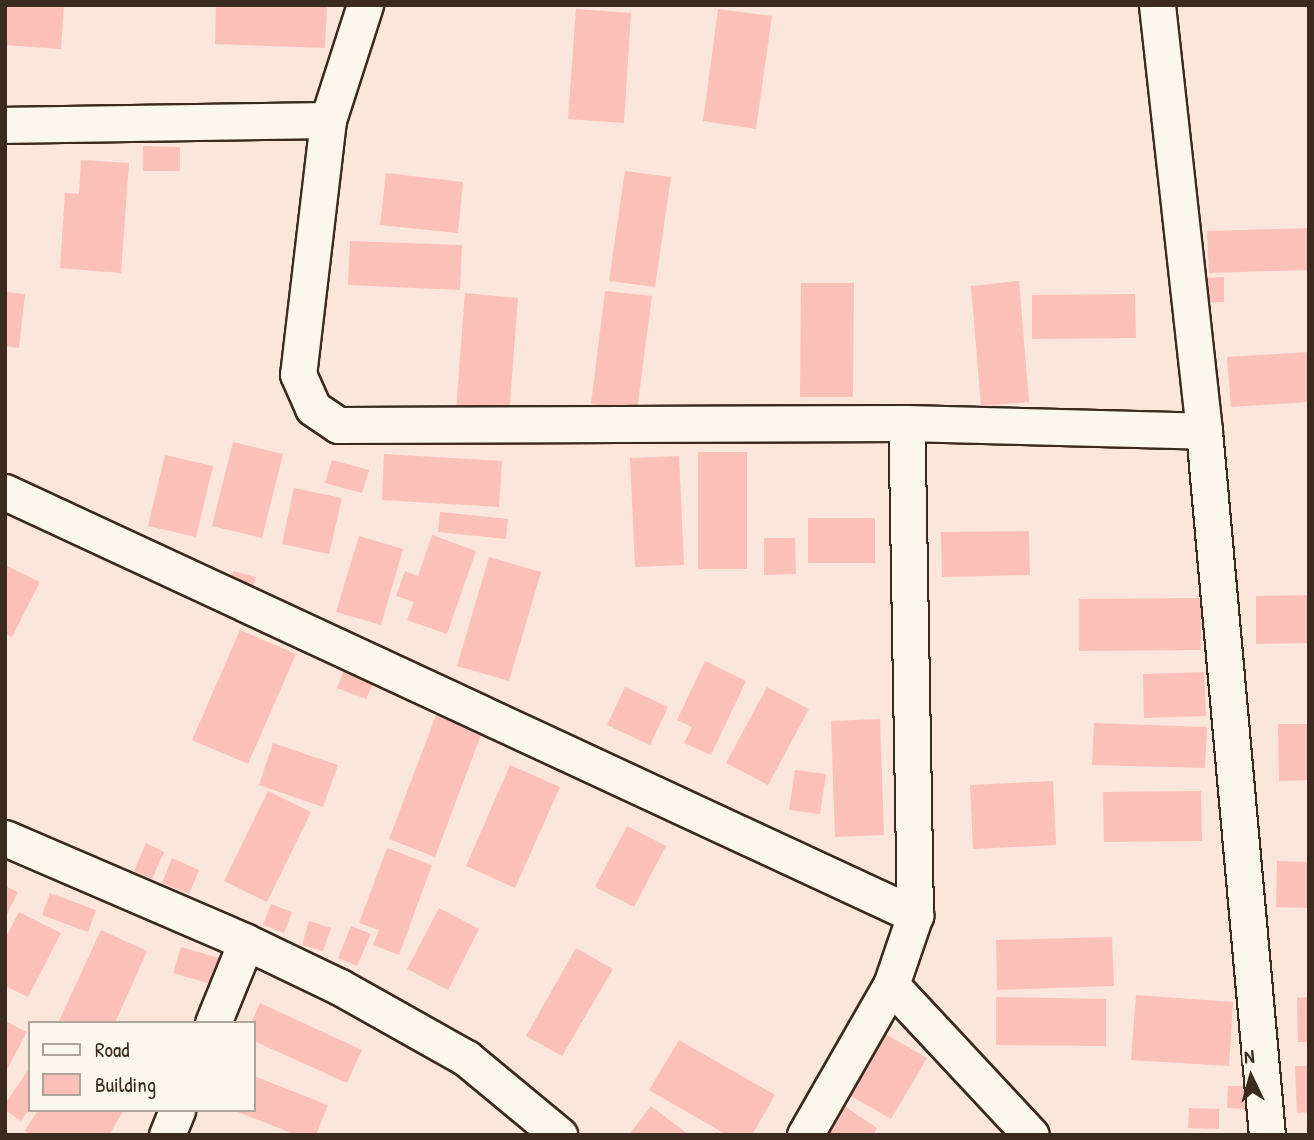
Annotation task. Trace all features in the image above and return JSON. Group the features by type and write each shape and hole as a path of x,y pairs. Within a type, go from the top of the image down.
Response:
{"street":[{"path":"365,5 328,120 298,374 313,408 338,425 906,423 1204,431"},
{"path":"1157,5 1204,431 1267,1135"},
{"path":"5,125 328,120"},
{"path":"804,1135 891,985 915,915 906,423"},
{"path":"5,492 915,915"},
{"path":"5,838 246,942 340,988 466,1058 559,1135"},
{"path":"214,1021 246,942"},
{"path":"891,985 1031,1135"},
{"path":"167,1135 176,1112"}],"building":[{"path":"5,5 64,5 61,49 5,45"},
{"path":"216,5 327,5 325,48 215,44"},
{"path":"576,9 631,13 624,123 568,119"},
{"path":"718,9 772,16 756,129 703,121"},
{"path":"143,146 180,147 180,171 143,171"},
{"path":"81,160 129,163 121,273 60,268 65,193 79,194"},
{"path":"625,171 671,177 655,287 609,281"},
{"path":"386,173 463,182 458,233 380,225"},
{"path":"1309,228 1309,270 1209,273 1207,231"},
{"path":"350,241 462,245 460,290 348,285"},
{"path":"1224,277 1224,302 1201,303 1200,278"},
{"path":"1019,281 1029,402 981,406 971,286"},
{"path":"801,283 854,283 853,397 800,397"},
{"path":"605,291 652,296 637,410 591,404"},
{"path":"5,292 25,294 19,348 5,346"},
{"path":"465,293 518,298 509,415 456,411"},
{"path":"1135,294 1136,338 1032,339 1032,295"},
{"path":"1309,352 1309,402 1231,407 1227,357"},
{"path":"233,442 283,454 262,538 212,526"},
{"path":"698,452 747,452 747,569 698,569"},
{"path":"384,454 502,461 499,507 382,500"},
{"path":"165,455 213,466 196,537 148,526"},
{"path":"679,456 684,565 635,567 630,458"},
{"path":"332,460 369,470 362,493 325,483"},
{"path":"294,488 342,498 329,554 282,544"},
{"path":"440,512 508,519 506,539 438,532"},
{"path":"808,518 875,518 875,563 808,563"},
{"path":"1029,531 1030,575 942,577 941,532"},
{"path":"432,535 476,551 447,634 407,620 414,602 396,596 405,571 418,576"},
{"path":"359,536 403,549 381,625 336,612"},
{"path":"764,538 795,538 796,574 764,575"},
{"path":"489,557 541,572 509,681 457,666"},
{"path":"5,565 40,582 12,637 5,634"},
{"path":"233,571 256,577 251,595 229,589"},
{"path":"1309,595 1309,643 1256,644 1256,596"},
{"path":"1201,598 1201,650 1079,651 1079,599"},
{"path":"240,630 296,654 248,764 192,740"},
{"path":"705,661 746,681 711,755 684,743 692,727 677,720"},
{"path":"345,667 375,679 366,699 337,688"},
{"path":"1204,672 1206,716 1144,718 1143,674"},
{"path":"625,687 668,707 650,745 607,725"},
{"path":"767,687 809,709 768,785 726,763"},
{"path":"438,710 484,727 435,857 389,839"},
{"path":"880,719 884,835 835,837 831,721"},
{"path":"1094,723 1207,727 1205,768 1092,765"},
{"path":"1278,724 1309,724 1309,780 1279,781"},
{"path":"273,743 338,765 323,807 259,785"},
{"path":"510,765 560,787 515,888 466,866"},
{"path":"795,770 826,774 820,814 789,810"},
{"path":"1053,781 1056,845 973,849 970,785"},
{"path":"268,791 311,812 267,902 224,881"},
{"path":"1201,791 1202,841 1104,842 1103,792"},
{"path":"627,826 666,846 634,907 595,887"},
{"path":"146,843 164,852 152,879 134,871"},
{"path":"387,848 432,865 399,955 373,945 379,930 359,923"},
{"path":"172,858 199,870 189,894 162,883"},
{"path":"1277,861 1309,862 1309,908 1276,907"},
{"path":"5,886 18,892 5,918"},
{"path":"50,893 96,910 88,932 42,915"},
{"path":"271,904 292,912 284,933 263,925"},
{"path":"439,908 479,929 448,990 407,969"},
{"path":"19,912 61,933 28,997 5,986 5,939"},
{"path":"309,921 331,928 323,951 302,945"},
{"path":"351,926 371,934 357,966 338,958"},
{"path":"101,930 147,951 116,1021 59,1021"},
{"path":"1112,937 1114,986 997,990 996,940"},
{"path":"181,947 219,958 211,984 173,973"},
{"path":"576,948 613,969 562,1056 526,1036"},
{"path":"1136,995 1233,1002 1229,1066 1131,1060"},
{"path":"996,997 1106,999 1106,1046 996,1045"},
{"path":"1309,997 1309,1042 1298,1042 1297,998"},
{"path":"260,1003 362,1050 347,1083 256,1042 256,1021 252,1021"},
{"path":"5,1021 27,1032 5,1073"},
{"path":"882,1032 927,1058 891,1119 846,1093"},
{"path":"679,1040 775,1095 752,1135 727,1135 649,1090"},
{"path":"1295,1066 1309,1066 1309,1112 1297,1113"},
{"path":"28,1070 28,1111 21,1121 5,1110 5,1104"},
{"path":"256,1077 328,1105 316,1135 296,1135 238,1112 256,1112"},
{"path":"1228,1086 1250,1086 1249,1109 1227,1108"},
{"path":"840,1103 877,1128 873,1135 818,1135"},
{"path":"651,1106 689,1135 629,1135"},
{"path":"1189,1108 1219,1109 1219,1129 1188,1128"},
{"path":"37,1112 123,1112 109,1135 31,1135 25,1131"}]}
